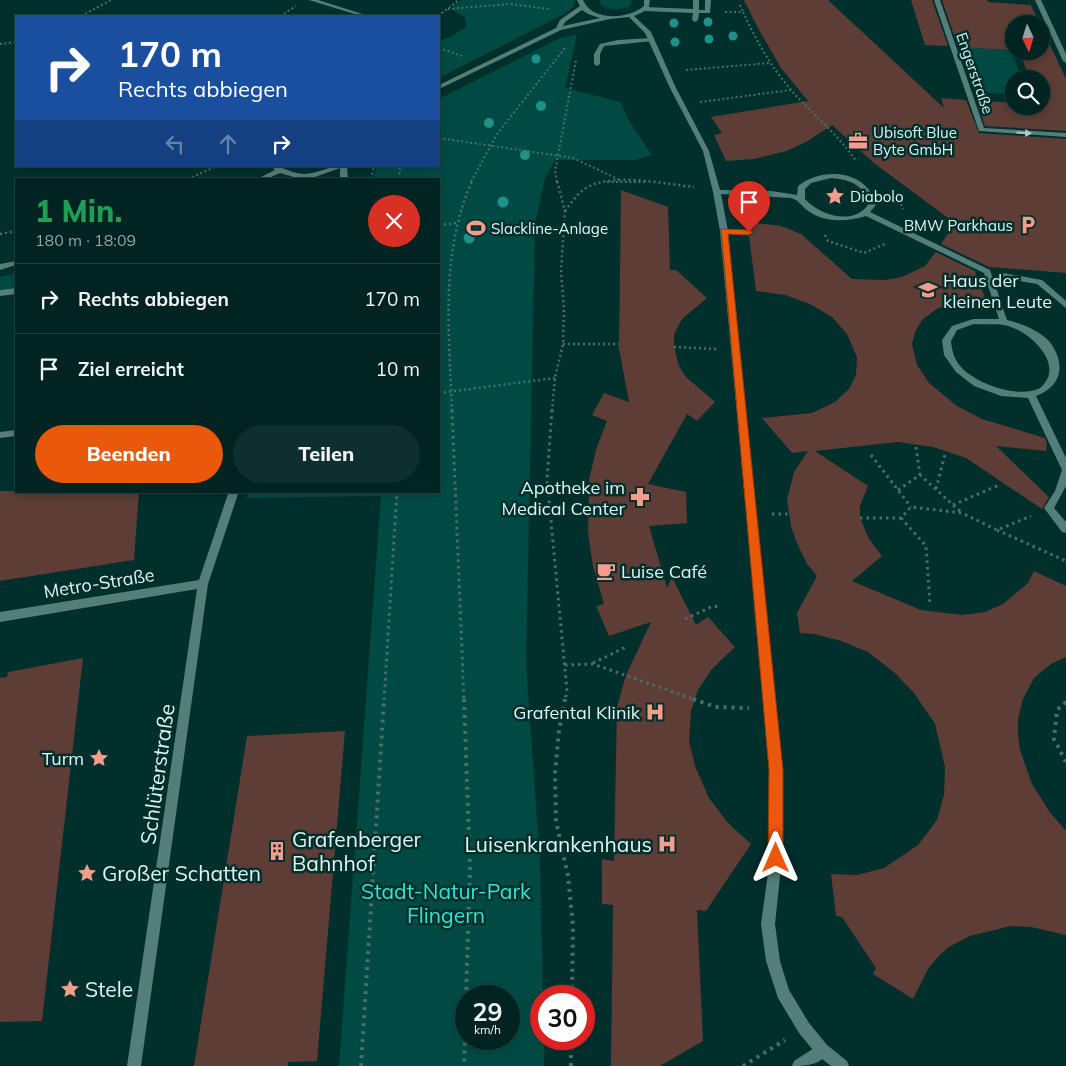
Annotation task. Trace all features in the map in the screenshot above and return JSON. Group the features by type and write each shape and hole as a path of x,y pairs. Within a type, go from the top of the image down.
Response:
{"street":[{"path":"312,0 363,15"},
{"path":"580,0 582,8 592,14 608,18"},
{"path":"645,9 647,0"},
{"path":"695,20 696,0"},
{"path":"440,87 559,29 608,18 631,16 645,9 684,8 708,12 708,0"},
{"name":"Engerstraße","path":"937,0 981,130 1066,135"},
{"path":"1038,0 1066,61"},
{"path":"559,29 562,22 582,8"},
{"path":"631,16 644,26 665,72 706,151 717,192 724,231 776,770 776,849 768,924 773,961 783,993 804,1028 822,1050 842,1066"},
{"path":"597,64 597,54 602,45 651,40"},
{"path":"262,178 277,168 308,177 337,167"},
{"path":"717,192 801,199 812,210 829,217 848,218 866,213 872,205 872,199 865,188 858,183 839,177 813,179 801,188 801,199"},
{"path":"866,213 987,272 1004,322"},
{"path":"724,231 749,232"},
{"path":"0,267 15,263"},
{"path":"1003,276 1038,282 1066,305"},
{"path":"0,293 15,290"},
{"path":"982,320 1004,322 1022,327 1038,336 1058,359 1060,370 1057,380 1051,387 1031,395 1002,394 971,382 958,371 946,350 946,340 952,331 962,324 982,320"},
{"path":"1031,395 1066,468"},
{"path":"0,435 15,433"},
{"path":"1066,472 1059,492 1049,508 1066,529"},
{"name":"Schlüterstraße","path":"134,1066 203,584 233,493"},
{"name":"Metro-Straße","path":"0,617 203,584"},
{"path":"799,1066 822,1050"}],"path":[{"path":"83,15 111,0"},
{"path":"439,15 459,0"},
{"path":"282,15 299,4"},
{"path":"448,9 510,4 554,9"},
{"path":"740,6 770,63 791,90 848,148 865,176 858,183"},
{"path":"708,12 743,12"},
{"path":"464,1066 470,865 454,392 449,322 450,264 457,224 467,191 491,145 528,92 567,45 573,33 567,28"},
{"path":"0,44 15,42"},
{"path":"572,985 573,926 568,876 556,821 555,773 559,731 567,691 547,479 555,378 563,344 564,309 561,271 565,211 560,198 555,171 576,59"},
{"path":"665,72 770,63"},
{"path":"682,105 791,90"},
{"path":"440,138 572,158 622,181"},
{"path":"191,178 215,167"},
{"path":"195,178 201,174"},
{"path":"565,211 576,196 592,185 622,181 696,187 717,192"},
{"path":"440,225 457,224"},
{"path":"0,234 15,231"},
{"path":"563,344 620,344"},
{"path":"674,347 734,350"},
{"path":"440,393 555,378"},
{"path":"916,447 920,476 962,513 1066,561"},
{"path":"936,490 945,454"},
{"path":"871,455 911,508 962,513"},
{"path":"898,490 920,476"},
{"path":"952,505 999,484"},
{"path":"361,1066 397,493"},
{"path":"860,518 901,518 911,508"},
{"path":"997,530 1049,508"},
{"path":"901,518 926,546 930,605"},
{"path":"685,619 711,606 721,606"},
{"path":"593,664 626,647"},
{"path":"565,665 593,664 715,707 770,708"},
{"path":"1066,702 1057,710 1054,739 1066,762"},
{"path":"742,1066 804,1028"},
{"path":"571,1050 571,1066"}],"green space":[{"path":"461,0 575,0 573,7 564,14 440,77 440,40 449,38 466,27 465,17 451,9"},
{"path":"600,0 632,1 629,7 615,9 601,5"},
{"path":"954,10 997,12 1005,33 1005,60 1015,60 1019,70 1005,70 1005,94 980,92"},
{"name":"Stadt-Natur-Park Flingern","path":"577,34 565,88 621,102 628,119 652,155 635,160 555,160 545,178 535,224 526,664 540,862 543,985 530,985 530,1050 544,1050 544,1066 339,1066 381,496 246,498 248,493 440,493 440,178 373,178 377,167 440,167 440,98 560,38"},
{"path":"15,273 15,288 0,290 0,277"}],"building":[{"path":"744,0 828,0 944,108 941,98 966,100 979,133 1066,139 1066,273 989,267 941,244 955,223 875,164 832,125 806,142 786,151 754,159 726,161 714,135 722,133 711,117 808,101 781,68"},
{"path":"911,0 932,0 948,46 925,45"},
{"path":"942,0 987,0 988,2 1031,5 1036,15 1005,15 1005,50 958,47"},
{"path":"1050,45 1066,79 1066,131 985,126 976,100 1005,102 1005,115 1050,115 1050,70 1026,70 1023,60 1050,60"},
{"path":"621,190 668,207 670,270 676,270 707,298 682,319 674,334 674,347 679,366 685,376 715,402 697,421 687,414 648,484 686,492 687,523 649,526 667,588 672,577 696,625 708,617 735,647 712,669 698,690 691,711 689,741 695,766 709,798 728,823 751,844 706,911 697,910 703,1041 660,1066 611,1066 613,905 602,904 602,859 614,861 617,707 626,675 651,622 609,636 596,606 604,604 593,566 588,533 589,480 596,450 607,421 592,415 604,393 629,402 619,349"},
{"path":"747,222 781,226 801,234 852,279 886,280 902,277 925,266 936,252 975,271 986,300 950,304 938,308 922,320 915,332 912,344 917,365 929,383 957,406 982,419 1045,438 1047,444 1046,451 996,446 1049,497 1042,509 966,458 933,447 898,442 815,451 868,486 860,506 860,518 869,539 882,556 852,581 921,610 962,615 985,612 1003,604 1028,583 1034,571 1066,586 1066,657 1051,664 1034,678 1023,699 1018,719 1018,735 1020,750 1032,784 1049,811 1066,831 1066,935 1031,927 1011,926 970,936 947,948 937,958 928,969 913,999 873,974 876,968 842,917 836,916 831,874 857,875 884,868 918,845 937,820 944,795 945,767 935,724 914,693 896,674 868,652 841,641 814,634 800,633 797,613 817,576 807,564 796,541 791,526 787,500 794,472 808,451 792,453 762,418 812,413 835,402 849,389 856,375 857,357 847,334 832,317 810,304 785,295 756,291 749,236 755,232 748,229"},
{"path":"0,491 15,491 15,493 139,493 134,560 0,581"},
{"path":"83,658 42,1021 0,1022 0,678 7,677 8,672"},
{"name":"Grafenberger Bahnhof","path":"345,731 317,1061 288,1062 288,1066 194,1066 247,736"}],"place":[{"name":"Ubisoft Blue Byte GmbH","path":"858,141"},
{"name":"Diabolo","path":"835,196"},
{"name":"BMW Parkhaus","path":"1028,225"},
{"name":"Slackline-Anlage","path":"476,228"},
{"name":"Haus der kleinen Leute","path":"928,290"},
{"name":"Apotheke im Medical Center","path":"640,497"},
{"name":"Luise Café","path":"606,571"},
{"name":"Grafental Klinik","path":"655,712"},
{"name":"Turm","path":"99,758"},
{"name":"Luisenkrankenhaus","path":"667,844"},
{"name":"Grafenberger Bahnhof","path":"277,851"},
{"name":"Großer Schatten","path":"87,873"},
{"name":"Stele","path":"70,989"}],"route":[{"path":"749,232 724,231 776,770 776,858"}]}
